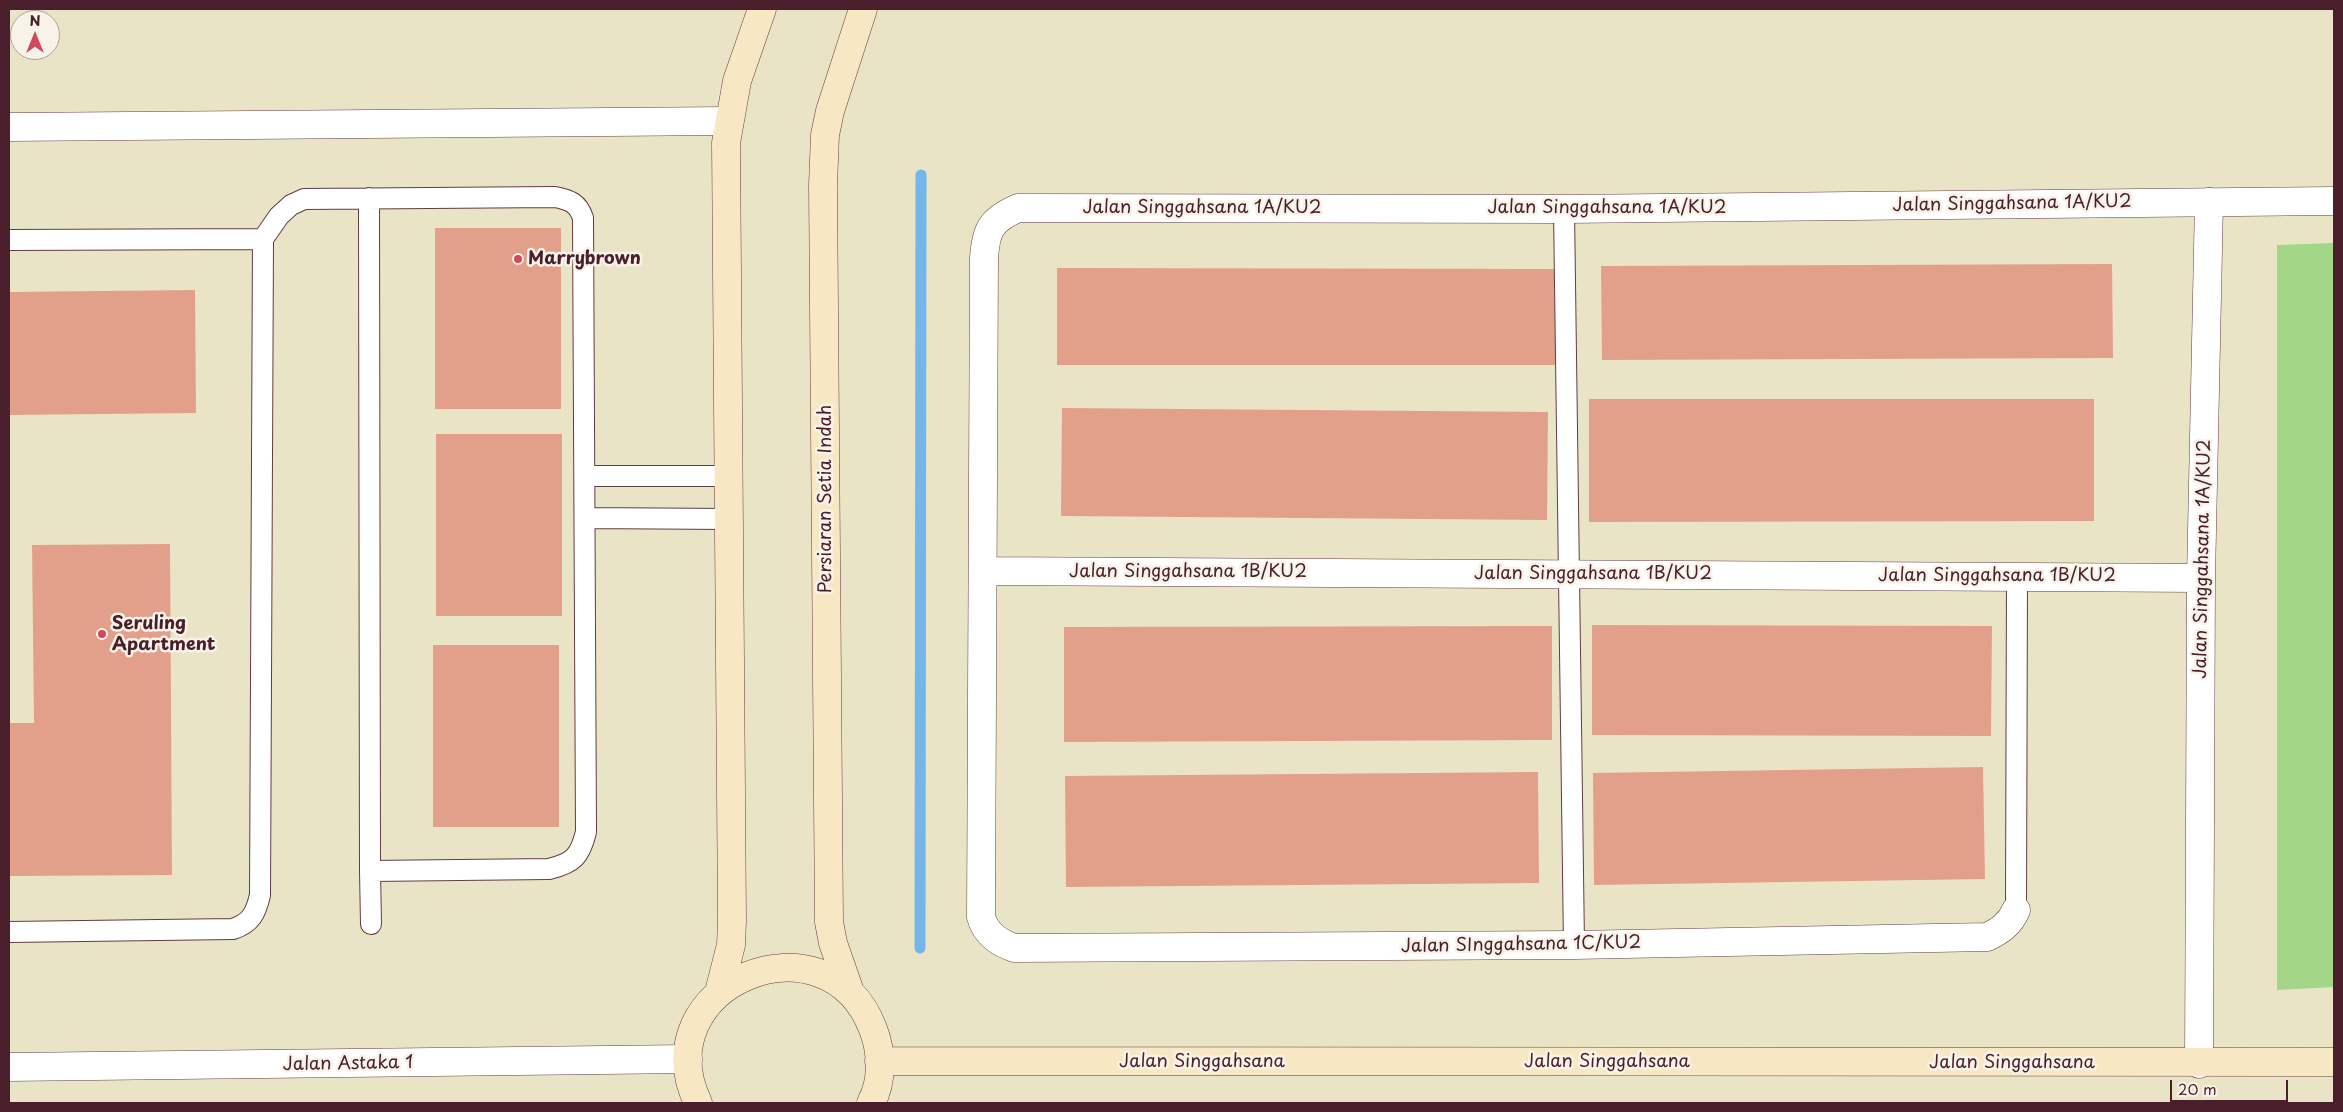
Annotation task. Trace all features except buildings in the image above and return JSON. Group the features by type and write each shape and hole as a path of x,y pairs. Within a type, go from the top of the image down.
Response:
{"street":[{"path":"719,992 731,945 732,920 726,144 738,81 762,9"},
{"name":"Persiaran Setia Indah","path":"850,992 833,943 829,922 824,185 826,135 830,111 863,9"},
{"path":"9,127 729,121"},
{"path":"2209,202 2334,201"},
{"name":"Jalan Singgahsana 1A/KU2","path":"1014,948 1001,943 992,936 984,926 981,917 984,258 986,241 992,225 1003,215 1018,208 1564,209 2209,202 2201,578 2199,1064"},
{"name":"Jalan Singgahsana 1B/KU2","path":"984,570 2201,578"},
{"name":"Jalan SInggahsana 1C/KU2","path":"1014,948 1574,945 1987,937 2004,927 2012,919 2016,910"},
{"path":"698,1103 691,1088 688,1059 692,1034 703,1011 719,992 740,977 768,968 796,968 825,976 850,992 868,1016 879,1043 880,1073 871,1103"},
{"name":"Jalan Astaka 1","path":"9,1068 688,1059"},
{"name":"Jalan Singgahsana","path":"879,1061 2199,1064 2334,1062"}],"lane":[{"path":"9,932 233,929 243,926 252,918 258,907 260,895 263,240 279,216 291,205 304,199 555,197 573,202 580,209 583,218 586,832 582,846 576,858 563,866 549,869 370,871"},
{"path":"369,198 370,924"},
{"path":"1564,209 1574,945"},
{"path":"9,240 263,240"},
{"path":"584,476 728,476"},
{"path":"584,518 729,519"},
{"path":"2016,910 2017,576"}],"green space":[{"path":"2334,243 2334,987 2277,990 2277,245"}],"waterway":[{"path":"920,948 921,175"}],"place":[{"name":"Marrybrown","path":"518,259"},
{"name":"Seruling Apartment","path":"102,634"}]}
